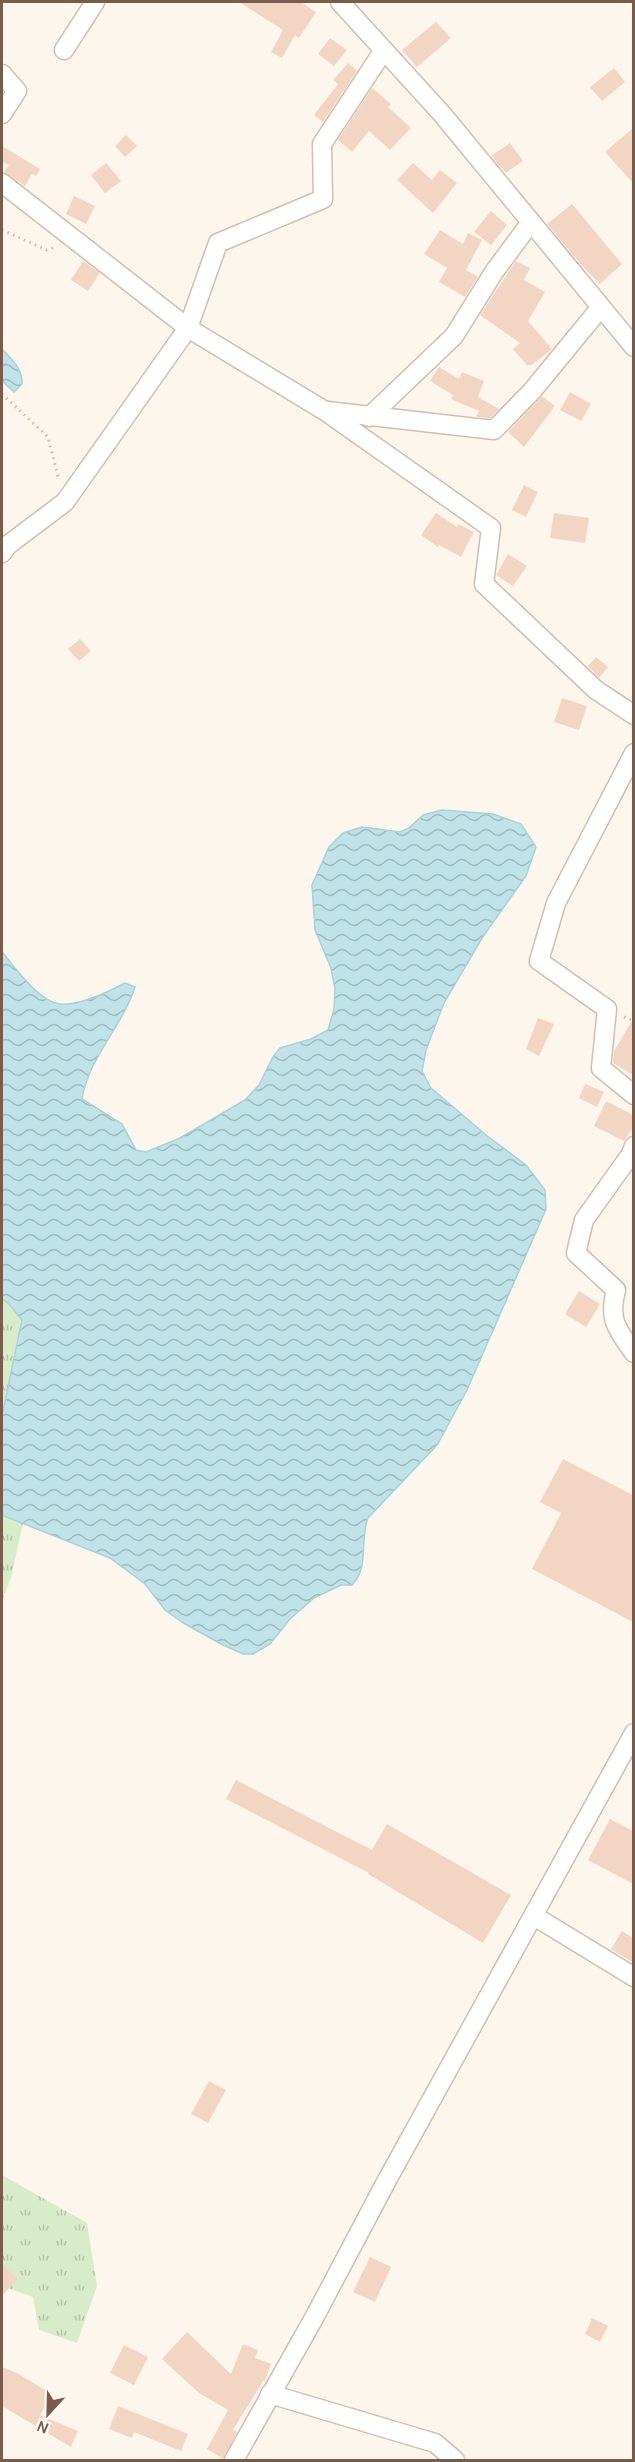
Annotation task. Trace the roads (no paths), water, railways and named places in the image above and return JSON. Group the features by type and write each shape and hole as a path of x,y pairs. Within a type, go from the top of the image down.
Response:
{"street":[{"path":"64,50 95,2"},
{"path":"340,2 442,114 601,307 632,340"},
{"path":"2,554 9,545 65,502 188,328 218,243 323,199 322,144 384,50"},
{"path":"2,74 17,91 2,114"},
{"path":"2,183 188,328 325,411 491,528 484,584 596,690 633,715"},
{"path":"369,417 454,336 494,272 531,222"},
{"path":"325,411 494,430 532,391 601,307"},
{"path":"633,753 556,903 539,962 607,1009 601,1068 633,1095"},
{"path":"633,1146 631,1154 584,1220 576,1253 616,1290 611,1308 617,1330 633,1353"},
{"path":"234,2460 633,1733"},
{"path":"534,1916 633,1977"},
{"path":"270,2394 435,2443 455,2460"}],"water":[{"path":"2,349 21,374 22,384 14,392 2,381"},
{"path":"442,810 493,814 521,824 536,847 526,876 482,938 444,1003 426,1050 422,1071 431,1088 486,1135 526,1165 545,1190 546,1209 467,1390 437,1445 368,1518 365,1527 363,1562 357,1578 352,1585 341,1585 314,1598 290,1619 270,1644 253,1654 243,1654 185,1624 165,1610 145,1584 110,1558 4,1516 2,1512 2,1416 22,1320 2,1299 2,952 36,991 52,1002 68,1004 85,1001 125,983 135,987 129,1002 91,1069 82,1099 122,1124 136,1150 146,1152 180,1138 245,1100 259,1085 280,1048 311,1039 328,1030 334,1009 335,989 331,968 315,930 312,885 329,847 343,833 362,827 400,832 409,828 423,815"}]}
